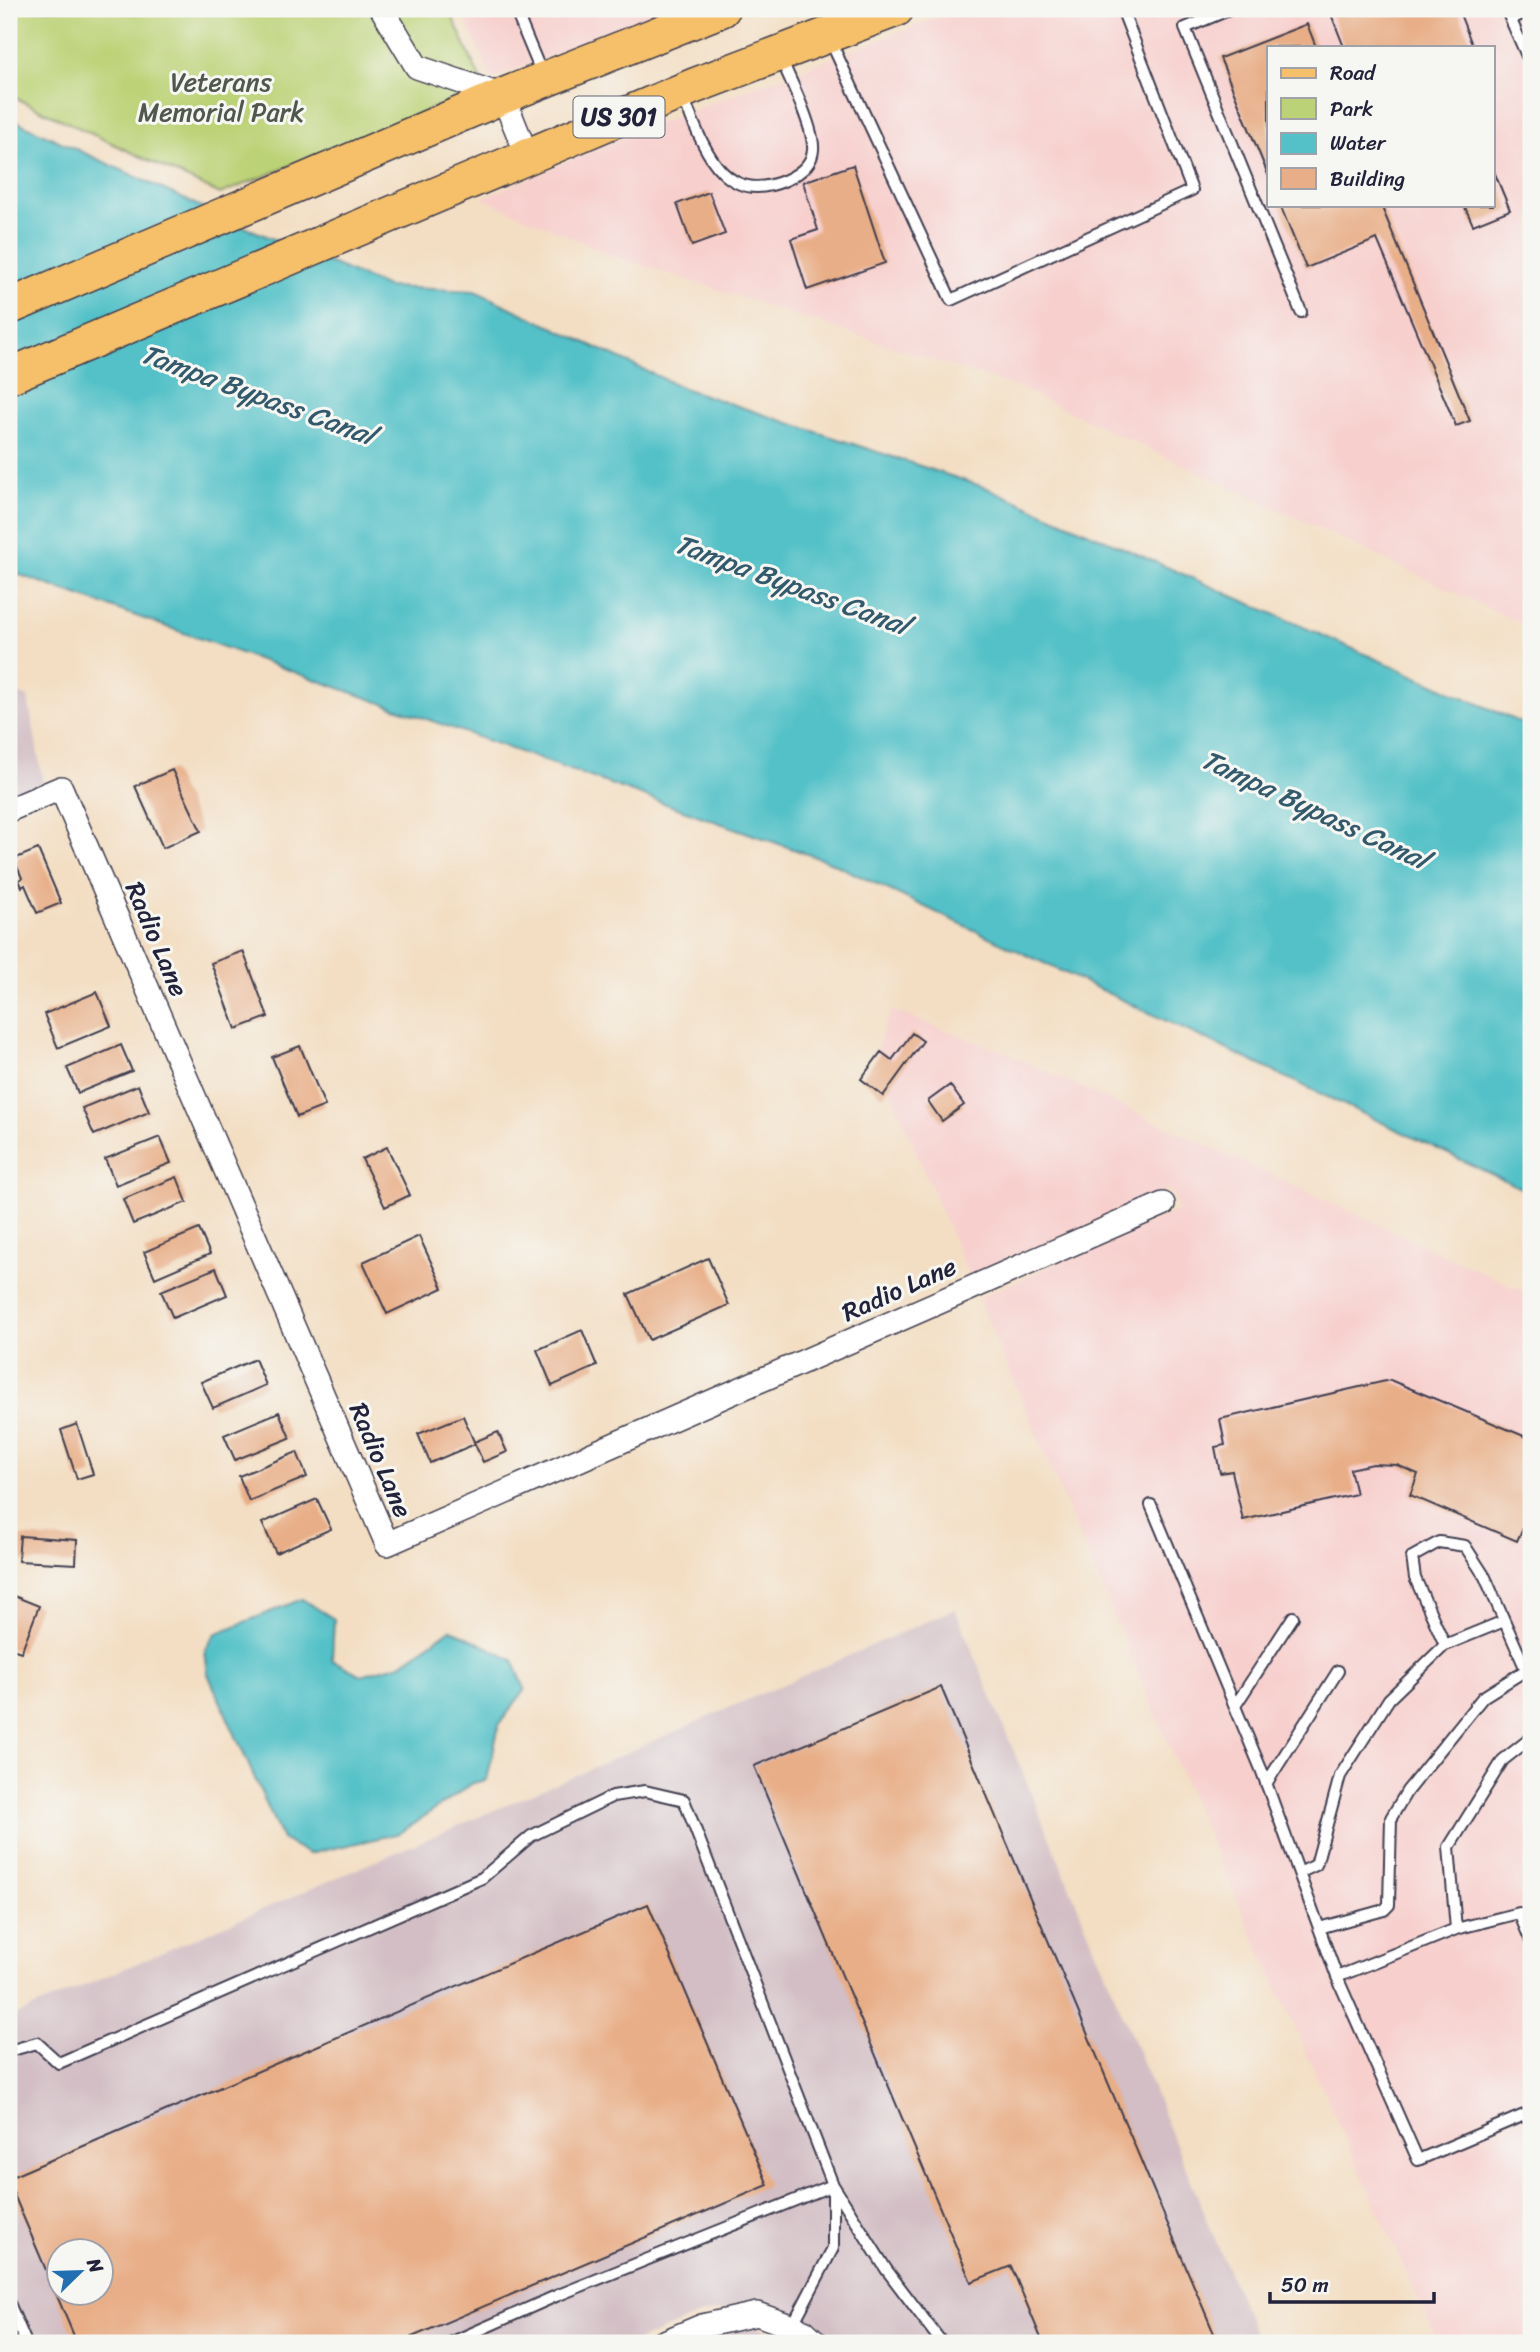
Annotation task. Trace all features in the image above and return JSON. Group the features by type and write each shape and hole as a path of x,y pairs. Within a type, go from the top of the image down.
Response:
{"main road":[{"name":"US 301","path":"9,307 503,96 722,9"},
{"name":"US 301","path":"9,376 681,92 896,9"}],"street":[{"path":"382,9 417,67 503,96 527,156"},
{"name":"Radio Lane","path":"9,810 61,788 387,1544 1163,1204"},
{"path":"662,2343 702,2326 757,2314 804,2331 817,2343"}],"lane":[{"path":"515,9 545,80"},
{"path":"828,34 951,300 1192,190 1122,9"},
{"path":"1231,9 1185,28 1301,312"},
{"path":"1531,10 1509,14 1531,65"},
{"path":"681,92 706,152 727,177 760,187 786,180 807,167 813,150 810,128 779,53"},
{"path":"1151,1505 1266,1784 1337,1977 1418,2160 1531,2112"},
{"path":"1445,1645 1415,1578 1412,1557 1439,1542 1465,1546 1485,1577 1531,1681"},
{"path":"1235,1706 1293,1617"},
{"path":"1299,1873 1316,1865 1340,1776 1390,1699 1445,1645 1504,1621"},
{"path":"1320,1928 1384,1910 1389,1905 1391,1818 1407,1791 1483,1697 1526,1670"},
{"path":"1266,1784 1338,1671"},
{"path":"1456,1929 1449,1847 1503,1760 1531,1738"},
{"path":"9,2051 37,2043 59,2063 482,1878 531,1836 613,1796 645,1791 684,1800 834,2185 886,2269 942,2343"},
{"path":"1337,1977 1456,1929 1519,1913 1531,1941"},
{"path":"792,2326 833,2248 834,2185"},
{"path":"450,2343 556,2297 834,2185"},
{"path":"9,2303 26,2343"}],"shaded area":[{"path":"461,9 666,9 492,79"},
{"path":"961,9 1531,9 1531,628 1019,388 611,255 482,198 628,135"},
{"path":"9,690 28,697 43,783 9,798"},
{"path":"891,1010 1002,1051 1531,1295 1531,2343 1438,2343 1199,1816 978,1298 1178,1210 1170,1189 969,1277 875,1054"},
{"path":"955,1609 1258,2343 835,2343 810,2320 763,2303 755,2303 698,2315 634,2343 9,2343 9,2018"},
{"path":"755,2326 799,2343 691,2343 706,2337"}],"green space":[{"name":"Veterans Memorial Park","path":"9,9 449,9 484,88 220,194 9,95"}],"water":[{"name":"Tampa Bypass Canal","path":"9,118 240,225 387,287 475,291 683,388 987,488 1531,727 1531,1193 830,862 9,571"},
{"path":"302,1599 334,1619 332,1660 361,1675 401,1664 451,1629 513,1660 525,1689 499,1725 487,1780 473,1783 400,1833 309,1854 282,1839 208,1674 205,1651 215,1634"}],"building":[{"path":"1329,9 1458,9 1473,46 1344,46"},
{"path":"1307,24 1316,46 1267,46 1267,172 1220,58"},
{"path":"853,165 885,263 807,290 791,239 818,230 803,182"},
{"path":"1494,171 1510,210 1473,225 1464,206 1494,206"},
{"path":"709,192 725,234 692,246 677,204"},
{"path":"1280,206 1381,206 1470,421 1456,426 1377,239 1306,268"},
{"path":"172,770 201,831 163,848 135,786"},
{"path":"38,849 61,903 37,913 25,885 22,887 19,880 22,878 14,859"},
{"path":"243,951 268,1017 236,1029 211,963"},
{"path":"97,992 111,1026 58,1048 44,1014"},
{"path":"912,1033 923,1041 883,1096 861,1079 881,1052 892,1060"},
{"path":"121,1045 132,1071 78,1093 67,1068"},
{"path":"300,1046 325,1106 297,1117 272,1057"},
{"path":"138,1085 149,1112 94,1135 82,1108"},
{"path":"950,1085 964,1105 942,1121 928,1101"},
{"path":"160,1137 171,1163 116,1185 105,1159"},
{"path":"387,1147 410,1195 385,1207 362,1159"},
{"path":"177,1177 187,1202 133,1224 123,1199"},
{"path":"199,1229 210,1254 155,1278 144,1252"},
{"path":"419,1236 443,1288 387,1314 363,1262"},
{"path":"708,1258 729,1305 649,1340 628,1294"},
{"path":"216,1268 227,1295 173,1318 161,1291"},
{"path":"582,1330 597,1366 552,1386 537,1350"},
{"path":"255,1359 266,1385 213,1408 201,1382"},
{"path":"1390,1380 1531,1439 1531,1510 1517,1541 1410,1495 1418,1474 1397,1465 1373,1464 1350,1469 1356,1494 1243,1520 1232,1471 1220,1473 1215,1447 1225,1445 1220,1419"},
{"path":"279,1412 290,1438 235,1460 224,1435"},
{"path":"463,1416 475,1444 430,1463 418,1434"},
{"path":"77,1424 93,1474 77,1479 61,1430"},
{"path":"498,1432 507,1452 483,1462 474,1442"},
{"path":"297,1452 307,1477 249,1501 239,1476"},
{"path":"317,1499 331,1529 276,1553 262,1523"},
{"path":"20,1536 77,1540 76,1564 18,1561"},
{"path":"9,1594 39,1606 21,1652 9,1648"},
{"path":"941,1687 1218,2343 1043,2343 1011,2266 971,2282 754,1766"},
{"path":"648,1904 768,2185 398,2343 77,2343 61,2306 116,2306 116,2236 46,2236 46,2270 9,2178"}]}
